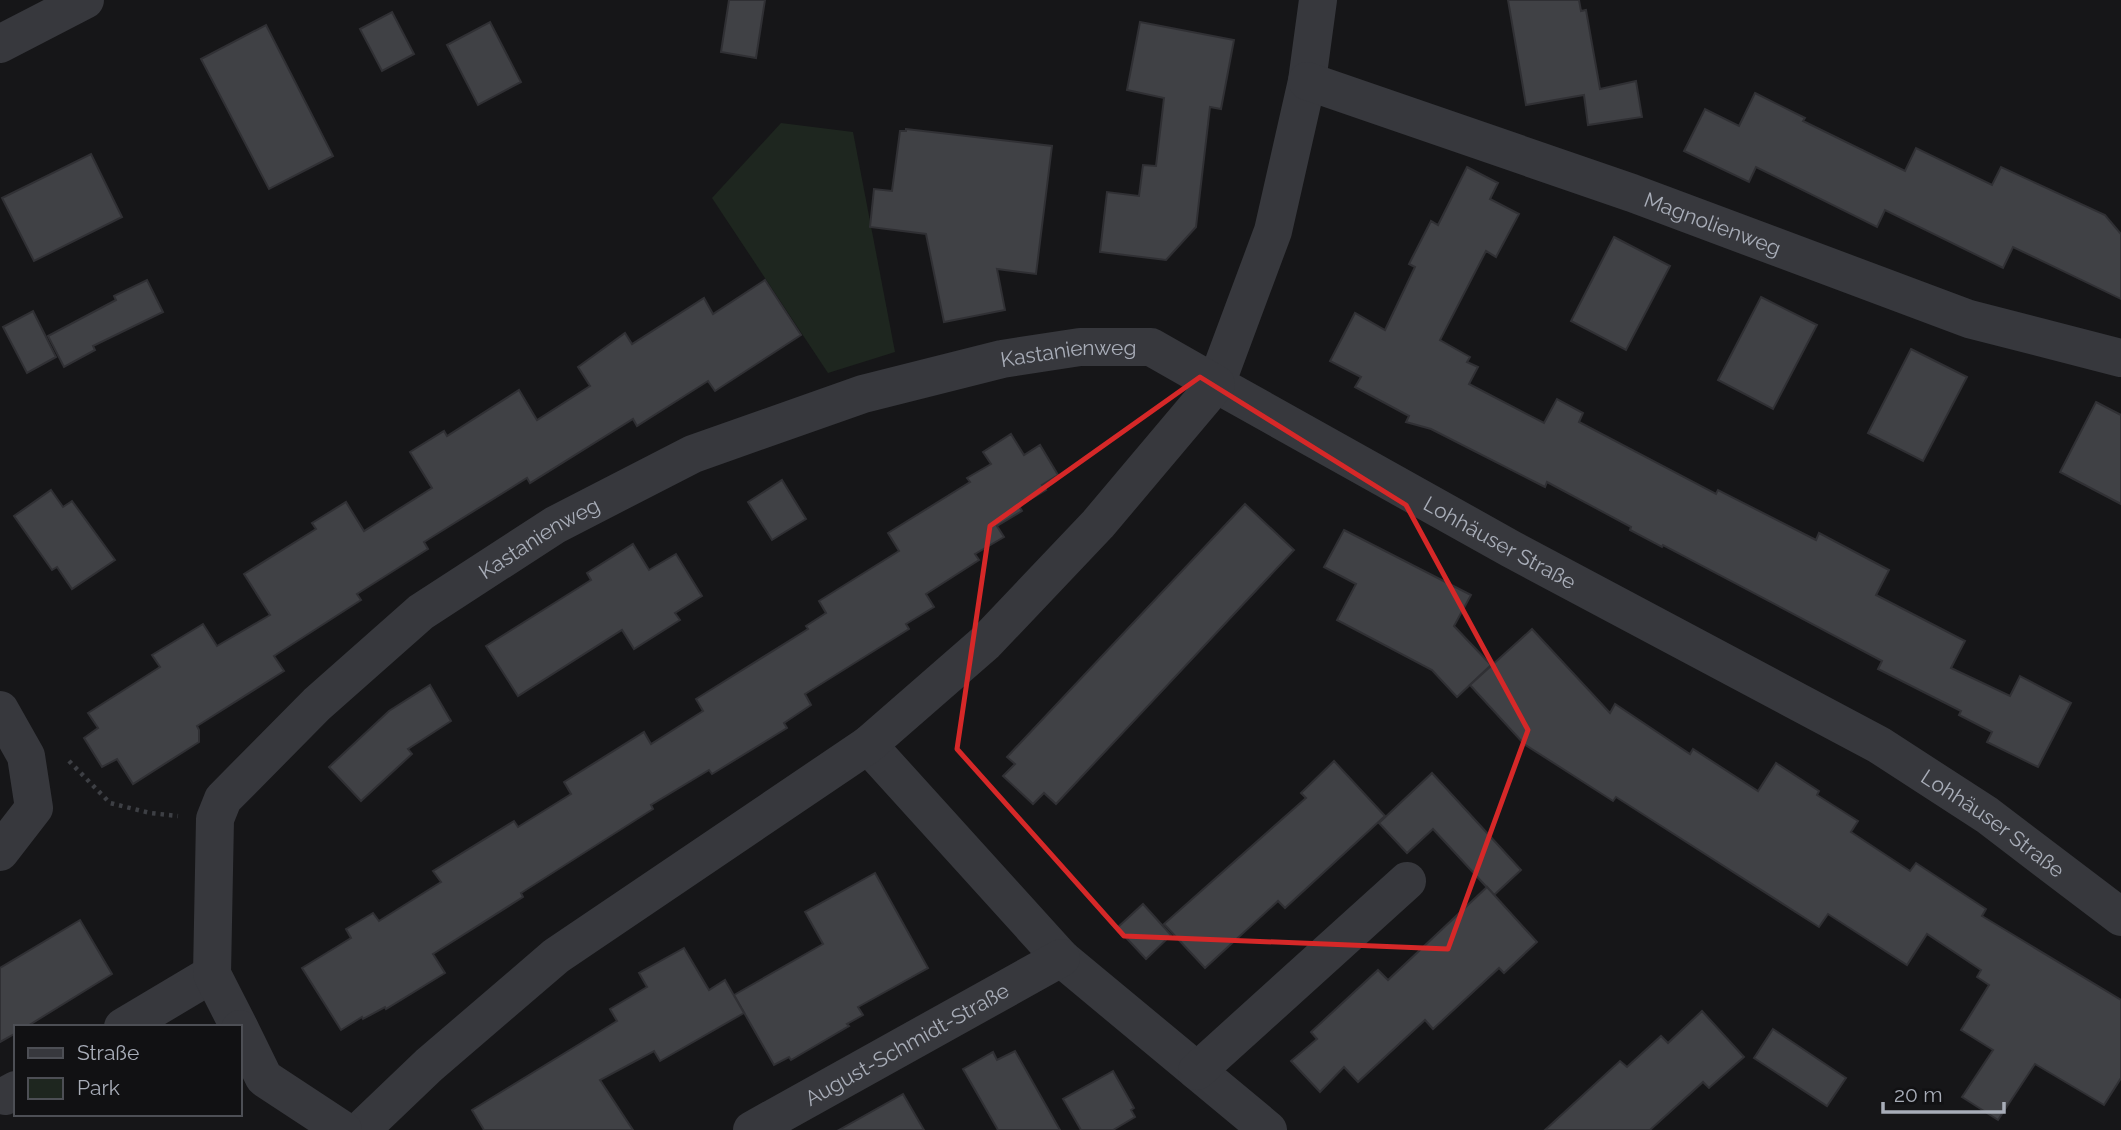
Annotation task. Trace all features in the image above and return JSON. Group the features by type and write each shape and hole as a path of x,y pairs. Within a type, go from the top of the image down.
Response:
{"street":[{"path":"0,44 85,0"},
{"path":"361,1130 429,1065 556,956 868,745 985,643 1098,524 1216,384 1273,230 1307,81 1318,0"},
{"name":"Magnolienweg","path":"1307,81 1632,193 1969,319 2121,358"},
{"name":"Kastanienweg","path":"238,1025 212,974 215,819 223,799 317,704 421,612 555,525 693,454 863,394 1002,359 1080,347 1151,347 1216,384"},
{"name":"Lohhäuser Straße","path":"1216,384 1500,542 1879,746 1987,815 2121,917"},
{"path":"0,710 26,755 34,808 0,852"},
{"path":"868,745 1061,958 1268,1130"},
{"path":"1197,1071 1407,881"},
{"name":"August-Schmidt-Straße","path":"752,1130 1061,958"},
{"path":"125,1025 212,974"},
{"name":"Kastanienweg","path":"242,1034 264,1077 343,1130"}],"path":[{"path":"26,755 54,747 110,803 150,813 215,819"}],"highlighted area":[{"path":"1200,377 1406,505 1528,730 1448,949 1124,936 957,749 990,526"}],"green space":[{"path":"781,123 853,132 895,352 828,373 712,198"}],"building":[{"path":"729,0 765,0 756,58 721,52"},
{"path":"1508,0 1579,0 1581,11 1586,10 1600,89 1636,81 1642,117 1588,125 1584,95 1526,105"},
{"path":"392,12 414,54 382,71 360,29"},
{"path":"490,22 521,82 478,105 447,45"},
{"path":"1140,22 1234,40 1221,109 1210,107 1196,227 1166,260 1100,252 1107,192 1139,196 1143,165 1156,166 1164,98 1127,90"},
{"path":"266,25 333,156 269,189 201,59"},
{"path":"1755,93 1805,118 1803,121 1905,171 1916,148 1992,185 2001,167 2105,215 2121,234 2121,299 2013,247 2003,268 1885,210 1877,227 1756,167 1749,182 1684,151 1705,109 1739,126"},
{"path":"906,129 1052,146 1036,274 997,269 1005,310 944,322 926,234 870,227 874,189 892,191 900,131"},
{"path":"91,154 122,217 34,261 2,198"},
{"path":"1467,167 1498,183 1490,199 1519,214 1496,257 1486,251 1440,340 1470,357 1467,362 1478,367 1469,384 1544,423 1557,399 1583,413 1579,422 1716,494 1718,490 1816,540 1819,533 1889,570 1876,595 1965,641 1951,668 2010,696 2020,676 2071,703 2038,767 1987,742 1992,732 1959,715 1961,711 1878,669 1882,661 1630,530 1631,527 1547,482 1545,487 1431,429 1406,422 1409,416 1355,387 1361,377 1330,361 1355,313 1385,330 1415,267 1409,264 1431,221 1438,225"},
{"path":"1614,237 1670,266 1626,350 1571,321"},
{"path":"147,280 163,312 93,346 95,350 64,367 48,336 116,300 114,296"},
{"path":"765,280 801,335 715,391 708,381 637,426 633,419 530,483 527,478 424,542 428,549 357,594 361,600 274,656 284,671 197,726 199,742 133,784 117,759 102,767 84,738 98,728 88,713 160,667 152,655 203,624 217,646 270,615 244,574 316,529 312,523 346,502 364,531 432,488 410,452 444,431 447,436 519,390 537,420 590,386 578,367 625,333 632,344 704,298 713,314"},
{"path":"1761,297 1817,325 1773,409 1718,380"},
{"path":"33,311 56,357 27,373 3,327"},
{"path":"1911,349 1967,377 1923,461 1868,433"},
{"path":"2096,402 2121,415 2121,504 2060,472"},
{"path":"1011,434 1024,455 1040,445 1058,475 1042,485 1046,490 1019,506 1022,511 997,526 1004,537 975,554 979,560 926,594 934,607 906,624 909,629 805,694 811,705 784,723 787,728 712,774 709,770 651,805 653,809 521,893 523,897 433,954 445,973 386,1009 385,1007 363,1019 362,1017 341,1030 302,968 351,938 346,929 373,913 379,921 441,882 433,871 514,821 518,827 571,794 564,782 644,732 651,744 703,711 696,699 808,629 806,626 826,613 819,601 899,551 888,533 970,482 967,478 991,464 983,452"},
{"path":"782,480 806,519 772,540 748,502"},
{"path":"51,490 63,507 72,501 115,560 72,589 57,567 52,570 14,516"},
{"path":"1245,504 1294,550 1056,804 1044,793 1033,804 1003,776 1015,764 1007,757"},
{"path":"1344,530 1471,595 1454,626 1491,665 1457,697 1432,670 1337,620 1356,584 1324,567"},
{"path":"633,544 649,570 676,554 702,596 675,613 680,620 634,649 622,630 518,696 486,646 591,580 587,573"},
{"path":"1532,629 1610,713 1615,704 1690,754 1693,749 1758,791 1776,763 1819,791 1817,795 1858,821 1851,832 1910,871 1916,863 1986,909 1982,916 2121,1000 2121,1078 2104,1105 2035,1064 1998,1120 1962,1097 1993,1050 1961,1030 1989,985 1977,977 1981,970 1927,934 1907,965 1828,914 1819,927 1616,797 1613,801 1524,744 1470,685"},
{"path":"430,685 451,721 408,749 412,754 361,801 329,767 389,711"},
{"path":"1334,761 1385,816 1285,908 1278,901 1205,968 1164,924 1306,798 1301,793"},
{"path":"1432,773 1521,870 1494,895 1433,829 1407,853 1379,823"},
{"path":"875,873 928,968 858,1007 863,1015 847,1024 849,1026 791,1060 789,1057 774,1065 734,995 823,944 805,912"},
{"path":"1487,887 1537,942 1504,973 1499,968 1433,1029 1425,1020 1358,1082 1344,1067 1320,1092 1291,1061 1317,1039 1311,1032 1378,970 1388,980"},
{"path":"1143,904 1171,935 1146,959 1117,928"},
{"path":"80,920 112,974 29,1025 14,1025 14,1034 0,1042 0,968"},
{"path":"684,948 709,990 725,980 744,1013 660,1061 654,1051 600,1080 633,1130 484,1130 472,1110 617,1021 610,1009 647,987 639,973"},
{"path":"1702,1011 1744,1057 1709,1088 1703,1082 1650,1130 1545,1130 1620,1061 1627,1067 1661,1036 1668,1043"},
{"path":"1773,1029 1846,1078 1827,1106 1754,1058"},
{"path":"1015,1051 1060,1130 998,1130 963,1069 993,1052 997,1060"},
{"path":"1113,1071 1134,1108 1131,1110 1135,1117 1113,1130 1081,1130 1063,1099"},
{"path":"903,1094 924,1130 839,1130"}]}
